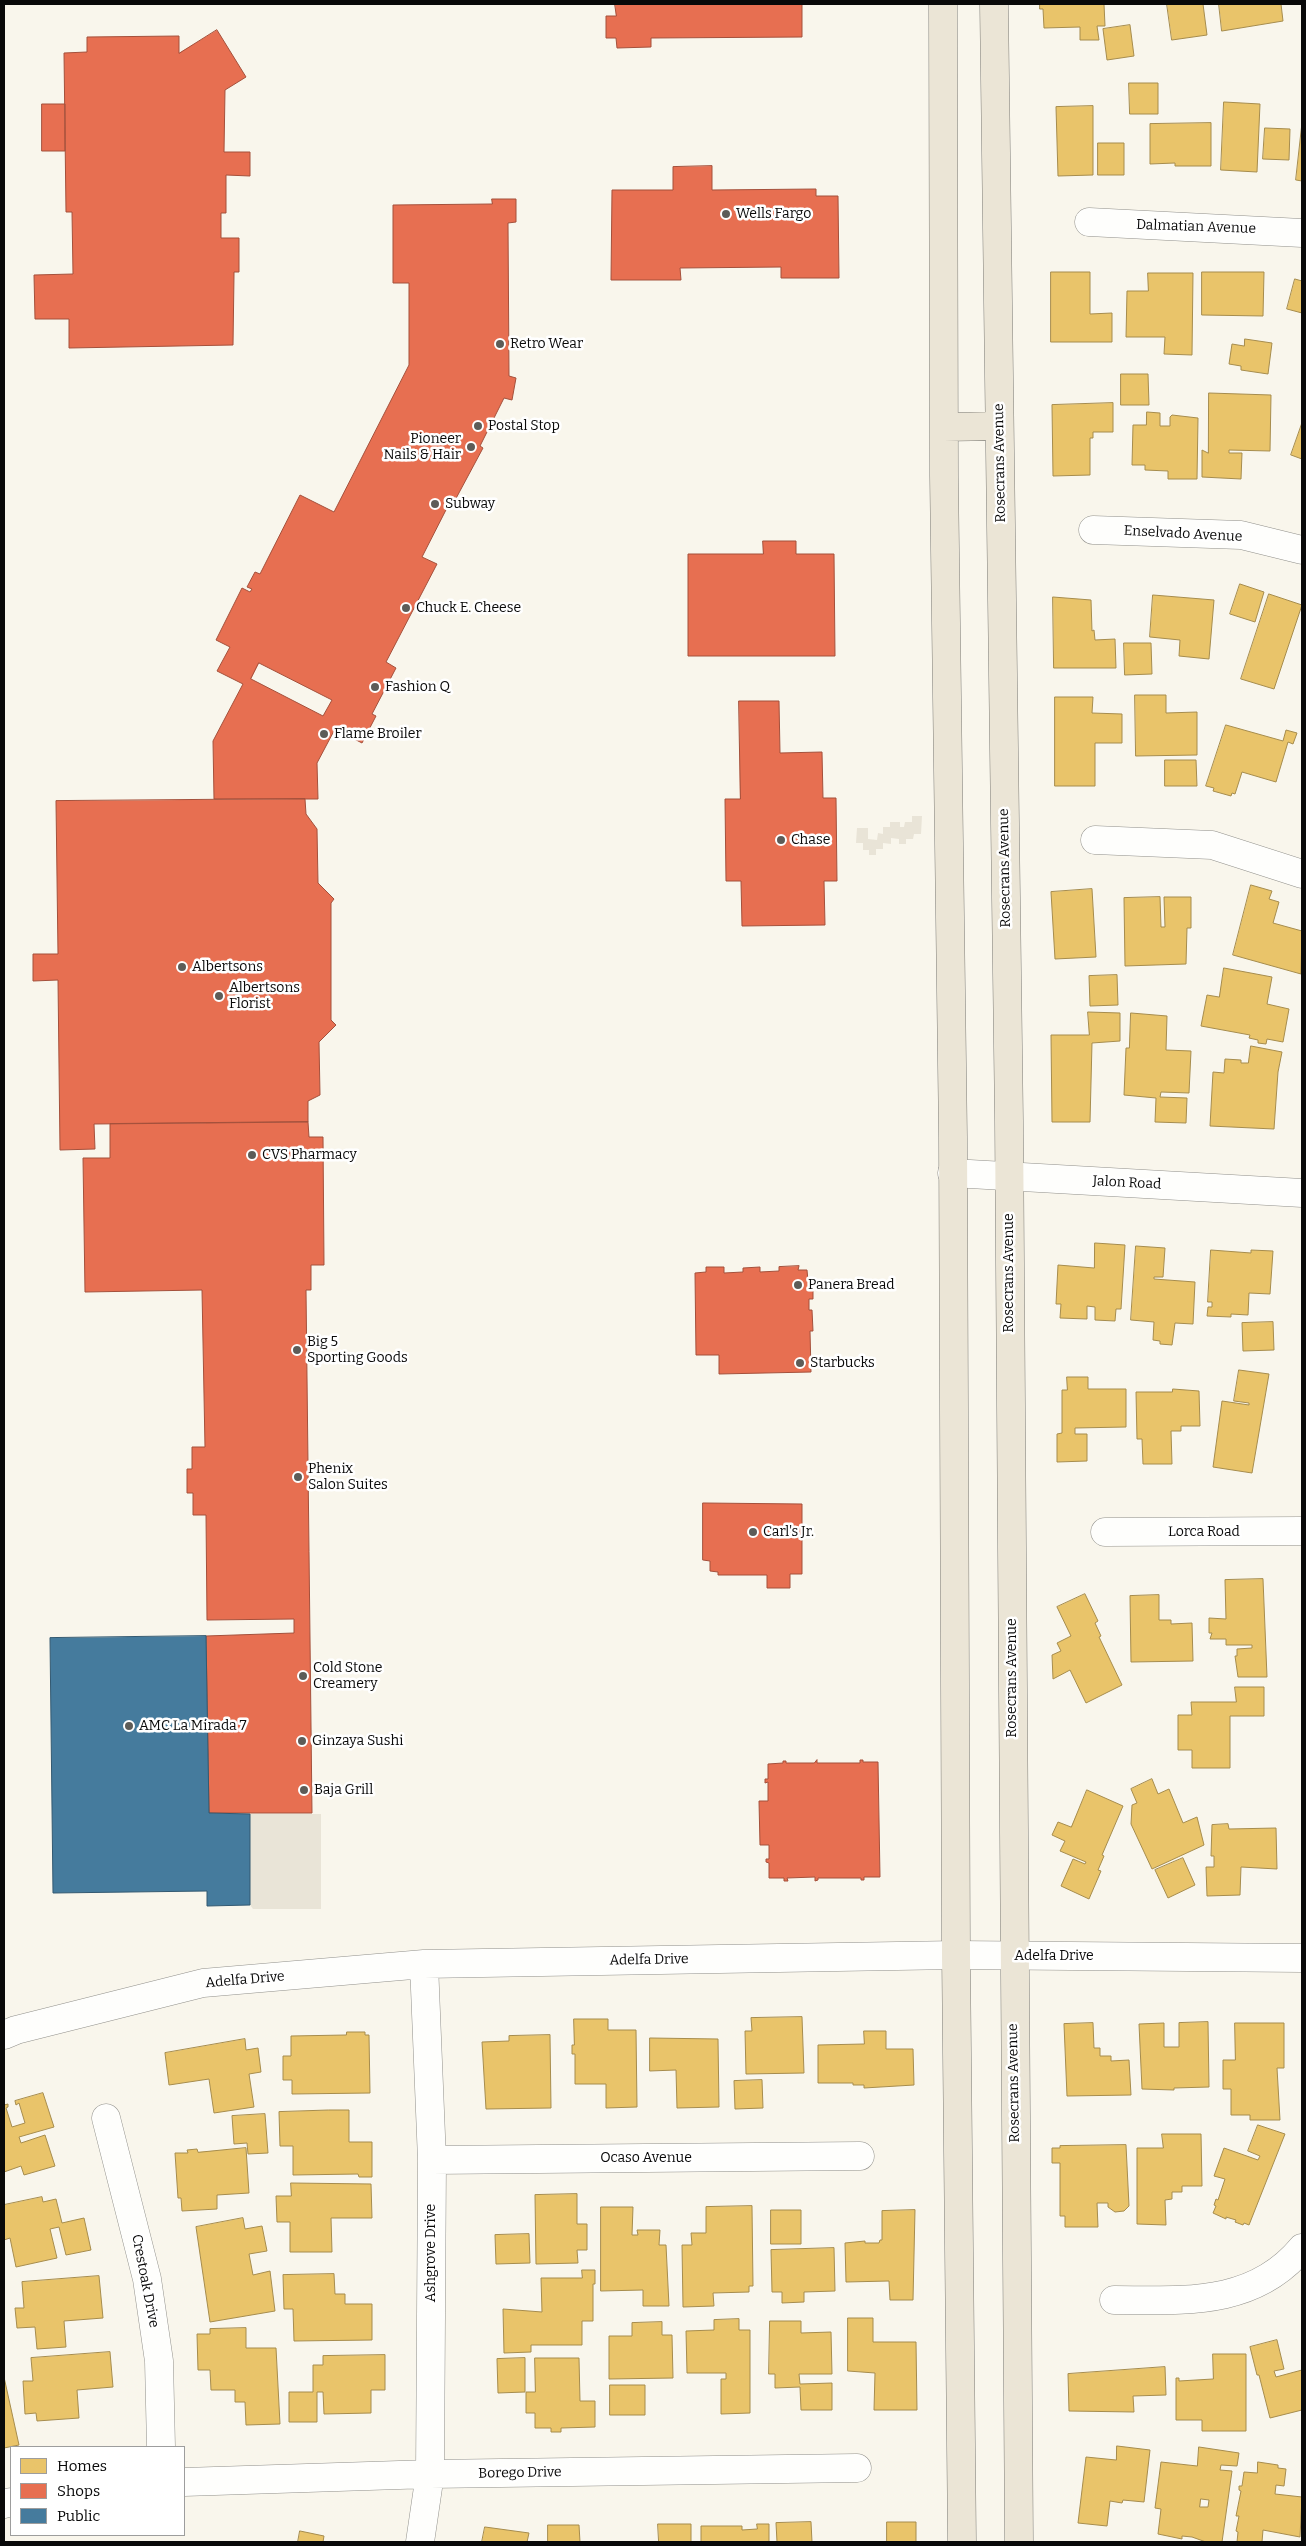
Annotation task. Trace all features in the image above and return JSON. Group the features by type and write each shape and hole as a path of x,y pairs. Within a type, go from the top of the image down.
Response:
{"main road":[{"path":"943,4 944,427 952,1173 956,1955 962,2542"},
{"name":"Rosecrans Avenue","path":"994,4 1009,1176 1013,1956 1019,2542"},
{"path":"944,427 1000,426"}],"street":[{"name":"Dalmatian Avenue","path":"1089,222 1302,233"},
{"name":"Enselvado Avenue","path":"1093,530 1241,535 1302,550"},
{"path":"1095,840 1212,845 1302,874"},
{"name":"Jalon Road","path":"952,1173 1302,1193"},
{"name":"Lorca Road","path":"1105,1532 1302,1531"},
{"name":"Adelfa Drive","path":"4,2035 26,2027 203,1983 424,1964 956,1955 1302,1958"},
{"name":"Ashgrove Drive","path":"420,2542 430,2474 432,2160 424,1964"},
{"name":"Crestoak Drive","path":"106,2118 147,2279 159,2361 161,2446"},
{"name":"Ocaso Avenue","path":"432,2160 860,2156"},
{"path":"1114,2300 1203,2300 1251,2288 1292,2261 1302,2248"},
{"name":"Borego Drive","path":"185,2482 430,2474 857,2468"}],"shaded area":[{"path":"912,816 922,816 921,834 914,834 913,839 906,839 906,844 899,844 899,839 891,838 891,844 883,843 883,849 876,849 876,855 869,855 869,850 863,850 863,843 856,843 857,828 868,828 868,839 877,840 878,833 883,834 883,827 890,827 890,822 900,822 900,827 904,827 905,822 912,822"},
{"path":"250,1814 321,1814 321,1909 253,1909 250,1905"}],"building: Homes":[{"path":"1040,4 1104,4 1105,26 1097,26 1099,40 1080,40 1080,27 1044,28 1043,9 1040,9"},
{"path":"1167,4 1203,4 1207,35 1172,40"},
{"path":"1219,4 1281,4 1283,21 1222,31"},
{"path":"1130,25 1134,56 1107,60 1103,29"},
{"path":"1129,83 1158,83 1158,114 1130,114"},
{"path":"1224,102 1260,104 1257,172 1221,170"},
{"path":"1093,106 1093,175 1058,176 1056,107"},
{"path":"1211,123 1211,166 1175,166 1175,163 1150,164 1150,124"},
{"path":"1302,123 1302,181 1296,180"},
{"path":"1265,128 1290,129 1289,160 1263,159"},
{"path":"1098,143 1124,143 1124,175 1098,175"},
{"path":"1051,272 1090,272 1090,314 1112,313 1112,342 1051,342"},
{"path":"1202,272 1264,272 1263,316 1202,315"},
{"path":"1148,273 1193,273 1192,355 1164,354 1165,337 1126,337 1127,291 1148,291"},
{"path":"1295,279 1302,281 1302,313 1287,309"},
{"path":"1245,339 1272,343 1268,374 1241,370 1241,366 1229,364 1232,344 1244,346"},
{"path":"1121,374 1148,374 1149,405 1121,405"},
{"path":"1209,393 1271,395 1270,451 1229,450 1229,453 1242,453 1241,479 1202,477 1202,450 1208,453"},
{"path":"1113,403 1113,432 1093,432 1093,438 1090,438 1090,475 1053,476 1052,405"},
{"path":"1147,412 1160,413 1160,426 1170,426 1170,417 1172,415 1198,418 1197,479 1168,479 1168,471 1145,470 1145,465 1132,465 1133,425 1146,425"},
{"path":"1302,423 1302,459 1291,455"},
{"path":"1240,584 1264,592 1255,622 1230,614"},
{"path":"1269,594 1302,605 1274,689 1241,679"},
{"path":"1153,595 1214,600 1209,659 1179,656 1180,640 1150,637"},
{"path":"1053,597 1091,600 1092,631 1094,630 1095,640 1115,639 1116,668 1054,668"},
{"path":"1124,643 1151,643 1152,674 1125,675"},
{"path":"1135,695 1166,695 1166,713 1197,712 1197,755 1136,756"},
{"path":"1055,697 1093,697 1092,713 1122,714 1122,743 1095,743 1095,786 1055,786"},
{"path":"1226,725 1283,741 1286,730 1297,733 1293,744 1288,742 1276,782 1242,772 1235,794 1232,793 1231,796 1213,791 1214,788 1206,786"},
{"path":"1165,760 1196,760 1197,786 1165,786"},
{"path":"1251,885 1272,891 1269,899 1279,902 1273,923 1302,931 1301,974 1233,955"},
{"path":"1092,889 1096,957 1055,959 1051,892"},
{"path":"1160,897 1161,927 1165,927 1164,897 1191,897 1191,928 1187,928 1186,964 1125,966 1124,898"},
{"path":"1224,968 1272,977 1267,1004 1289,1009 1283,1042 1267,1039 1266,1044 1258,1043 1258,1040 1249,1038 1250,1035 1201,1026 1207,995 1219,997"},
{"path":"1117,975 1118,1005 1090,1006 1089,976"},
{"path":"1088,1012 1120,1013 1120,1041 1092,1043 1090,1122 1052,1122 1051,1035 1089,1035"},
{"path":"1131,1013 1167,1016 1166,1050 1191,1051 1189,1093 1161,1092 1160,1097 1187,1098 1186,1123 1155,1122 1156,1098 1124,1095 1126,1048 1129,1048"},
{"path":"1251,1046 1282,1052 1278,1072 1274,1129 1210,1126 1213,1072 1224,1073 1225,1059 1241,1060 1241,1063 1248,1063"},
{"path":"1095,1243 1125,1245 1121,1309 1116,1309 1115,1321 1095,1320 1095,1307 1087,1306 1087,1319 1060,1318 1061,1304 1056,1304 1058,1265 1094,1268"},
{"path":"1136,1246 1165,1248 1163,1277 1154,1277 1154,1279 1195,1282 1193,1324 1175,1323 1172,1345 1160,1344 1160,1341 1153,1340 1154,1322 1131,1320"},
{"path":"1211,1250 1251,1253 1251,1250 1273,1251 1270,1294 1249,1293 1248,1315 1231,1314 1231,1317 1207,1316 1208,1307 1212,1307 1212,1302 1208,1302"},
{"path":"1273,1322 1274,1350 1243,1351 1242,1323"},
{"path":"1239,1370 1269,1374 1252,1473 1213,1467 1222,1401 1249,1405 1249,1403 1234,1401"},
{"path":"1067,1377 1088,1377 1088,1389 1126,1389 1126,1427 1075,1428 1075,1434 1087,1434 1087,1461 1057,1462 1057,1434 1062,1433 1062,1390 1067,1390"},
{"path":"1173,1389 1199,1391 1200,1426 1181,1426 1181,1431 1171,1431 1172,1464 1143,1464 1142,1439 1137,1439 1136,1392 1172,1392"},
{"path":"1263,1579 1267,1677 1238,1677 1235,1656 1237,1656 1237,1649 1252,1648 1252,1645 1226,1645 1226,1639 1210,1639 1212,1633 1209,1633 1209,1618 1226,1619 1225,1580"},
{"path":"1085,1594 1098,1621 1095,1623 1101,1636 1099,1637 1122,1685 1086,1703 1070,1670 1053,1679 1052,1655 1061,1651 1057,1643 1071,1636 1057,1607"},
{"path":"1159,1595 1159,1620 1171,1620 1171,1624 1192,1623 1193,1661 1131,1662 1130,1596"},
{"path":"1235,1687 1264,1687 1264,1716 1230,1716 1230,1768 1192,1768 1192,1750 1178,1750 1178,1715 1192,1715 1191,1702 1236,1702"},
{"path":"1152,1779 1158,1794 1169,1789 1183,1823 1197,1817 1204,1845 1152,1869 1131,1824 1132,1805 1137,1803 1131,1789"},
{"path":"1087,1790 1123,1806 1102,1855 1104,1856 1098,1870 1101,1871 1089,1899 1061,1886 1073,1859 1085,1864 1086,1862 1060,1851 1065,1841 1052,1835 1058,1822 1071,1827"},
{"path":"1228,1824 1229,1829 1276,1828 1277,1869 1241,1867 1240,1895 1207,1896 1206,1867 1214,1867 1214,1856 1211,1856 1212,1825"},
{"path":"1183,1858 1195,1885 1168,1898 1155,1870"},
{"path":"802,2017 804,2073 746,2074 745,2031 752,2031 751,2018"},
{"path":"574,2019 608,2019 608,2030 636,2030 637,2107 606,2108 606,2084 575,2084 575,2054 572,2054"},
{"path":"1208,2022 1209,2087 1174,2088 1174,2090 1142,2089 1139,2024 1164,2023 1164,2047 1179,2047 1179,2023"},
{"path":"1093,2023 1094,2048 1100,2048 1100,2056 1111,2056 1111,2061 1129,2060 1131,2095 1067,2096 1064,2024"},
{"path":"1235,2023 1284,2023 1284,2068 1277,2068 1280,2120 1250,2120 1250,2115 1231,2115 1231,2089 1223,2089 1223,2060 1235,2060"},
{"path":"864,2031 886,2031 886,2049 913,2049 914,2085 864,2088 864,2085 853,2085 853,2083 818,2083 818,2045 864,2044"},
{"path":"347,2032 365,2032 365,2035 369,2035 370,2093 292,2094 292,2080 283,2080 283,2056 291,2056 291,2036 346,2035"},
{"path":"550,2035 551,2108 486,2109 482,2042 509,2041 509,2036"},
{"path":"650,2038 718,2039 719,2107 677,2108 676,2070 650,2071"},
{"path":"245,2039 246,2050 258,2048 261,2072 249,2074 254,2107 214,2113 209,2079 169,2085 165,2053"},
{"path":"762,2080 763,2108 735,2109 734,2081"},
{"path":"43,2093 54,2127 19,2137 21,2143 45,2135 55,2166 24,2175 21,2166 4,2172 4,2105 8,2104 6,2108 12,2127 25,2123 19,2103 16,2105 15,2101"},
{"path":"349,2110 349,2142 372,2142 372,2177 359,2177 358,2174 293,2175 293,2146 280,2146 279,2112"},
{"path":"265,2114 268,2153 248,2154 247,2143 234,2144 232,2116"},
{"path":"1258,2125 1285,2134 1249,2225 1244,2223 1243,2225 1235,2222 1236,2220 1226,2217 1226,2219 1213,2213 1216,2199 1218,2200 1225,2179 1214,2176 1224,2148 1258,2160 1260,2156 1248,2151"},
{"path":"1162,2134 1201,2134 1202,2186 1182,2186 1182,2192 1172,2192 1172,2199 1165,2200 1166,2225 1137,2224 1137,2148 1163,2148"},
{"path":"1126,2145 1129,2206 1124,2211 1115,2212 1108,2207 1108,2203 1097,2203 1098,2227 1065,2227 1065,2216 1060,2216 1060,2163 1052,2163 1052,2148 1060,2148 1060,2146"},
{"path":"246,2148 249,2193 217,2195 217,2209 182,2211 181,2198 178,2198 175,2153 188,2153 187,2150 197,2149 198,2152"},
{"path":"291,2183 371,2184 372,2218 331,2218 332,2252 290,2252 290,2222 277,2222 276,2196 291,2196"},
{"path":"577,2194 577,2224 587,2224 587,2250 577,2250 578,2263 536,2264 535,2195"},
{"path":"42,2197 43,2202 56,2199 62,2223 84,2218 91,2250 66,2255 59,2227 50,2229 57,2258 16,2267 10,2238 4,2240 4,2205"},
{"path":"752,2206 753,2286 749,2286 749,2292 713,2293 714,2306 683,2307 682,2245 692,2245 691,2233 706,2233 706,2207"},
{"path":"601,2207 633,2207 632,2235 638,2235 637,2230 660,2230 659,2245 666,2245 669,2306 643,2306 643,2290 601,2291"},
{"path":"771,2210 801,2210 801,2244 771,2244"},
{"path":"915,2210 913,2300 890,2300 889,2281 846,2282 845,2243 865,2241 865,2243 879,2243 882,2240 882,2211"},
{"path":"243,2218 245,2229 262,2226 267,2251 249,2254 253,2275 270,2271 275,2311 210,2322 196,2227"},
{"path":"529,2234 530,2263 496,2264 495,2235"},
{"path":"834,2248 835,2291 804,2292 804,2302 782,2303 782,2292 772,2292 771,2250"},
{"path":"582,2270 595,2270 595,2284 593,2284 593,2321 582,2321 582,2345 531,2345 531,2352 504,2353 503,2309 542,2312 541,2278 582,2278"},
{"path":"334,2274 335,2294 345,2294 345,2304 372,2304 372,2340 294,2341 293,2309 284,2309 283,2275"},
{"path":"99,2276 103,2318 64,2321 66,2347 37,2349 35,2327 17,2328 15,2308 24,2308 22,2282"},
{"path":"848,2318 873,2318 873,2342 916,2342 917,2410 874,2410 875,2373 848,2371"},
{"path":"739,2319 739,2330 750,2330 750,2413 721,2414 721,2379 726,2379 726,2373 687,2373 686,2331 714,2330 714,2320"},
{"path":"770,2321 801,2321 801,2333 831,2332 832,2374 799,2374 800,2384 832,2383 832,2410 801,2410 800,2387 775,2388 775,2374 769,2374"},
{"path":"662,2322 662,2335 672,2335 673,2378 609,2379 609,2336 632,2336 632,2323"},
{"path":"246,2328 246,2348 276,2348 280,2424 246,2425 245,2402 235,2402 235,2390 211,2390 210,2370 198,2370 197,2334 210,2334 210,2329"},
{"path":"1277,2340 1284,2369 1274,2371 1276,2377 1302,2370 1302,2410 1270,2418 1250,2347"},
{"path":"110,2352 113,2387 77,2390 79,2418 37,2421 36,2413 25,2414 23,2381 33,2381 31,2358"},
{"path":"1213,2354 1246,2354 1246,2431 1202,2431 1202,2420 1176,2420 1176,2378 1179,2378 1179,2381 1213,2379"},
{"path":"385,2355 385,2390 371,2390 371,2413 324,2414 323,2392 317,2392 317,2422 289,2422 289,2392 313,2392 313,2365 323,2365 323,2356"},
{"path":"525,2358 525,2392 498,2393 497,2359"},
{"path":"535,2358 579,2358 580,2401 595,2401 595,2427 561,2428 561,2432 551,2432 551,2428 535,2428 535,2413 526,2413 526,2392 535,2392"},
{"path":"1165,2367 1166,2395 1133,2396 1134,2412 1069,2411 1068,2374"},
{"path":"4,2377 19,2445 4,2448"},
{"path":"610,2385 645,2385 645,2415 610,2415"},
{"path":"1117,2446 1150,2450 1144,2502 1123,2500 1122,2503 1110,2501 1107,2526 1078,2523 1086,2457 1116,2460"},
{"path":"1199,2447 1239,2453 1237,2466 1221,2465 1220,2470 1232,2471 1222,2542 1206,2542 1182,2536 1182,2539 1158,2534 1161,2509 1155,2508 1161,2462 1197,2466","holes":["1201,2499 1209,2500 1208,2507 1200,2507"]},
{"path":"1258,2462 1278,2465 1278,2468 1286,2469 1284,2486 1276,2485 1275,2494 1302,2497 1300,2537 1263,2530 1262,2542 1237,2542 1238,2532 1236,2531 1239,2516 1236,2516 1241,2491 1239,2486 1242,2486 1244,2472 1257,2473"},
{"path":"811,2522 812,2542 777,2542 776,2523"},
{"path":"887,2522 916,2522 916,2542 887,2542"},
{"path":"658,2524 691,2524 691,2542 659,2542"},
{"path":"757,2524 769,2524 769,2542 701,2542 701,2526 742,2526 742,2530 757,2529"},
{"path":"548,2525 579,2525 580,2542 548,2542"},
{"path":"485,2527 529,2533 527,2542 482,2542"},
{"path":"300,2531 324,2536 323,2542 298,2542"}],"building: Shops":[{"path":"615,4 802,4 802,37 651,38 651,47 617,48 616,38 606,38 606,16 616,16"},
{"path":"217,30 246,77 225,90 224,152 250,152 250,176 226,175 226,213 221,213 221,238 239,238 239,272 234,272 233,345 69,348 69,319 35,319 34,275 73,274 72,212 66,212 64,53 87,52 87,37 179,36 179,53"},
{"path":"42,104 65,104 65,151 42,151"},
{"name":"Wells Fargo","path":"712,166 712,190 816,189 816,196 838,196 839,278 781,278 781,267 680,268 681,280 611,280 612,190 673,190 673,167"},
{"path":"492,199 516,199 516,222 508,223 509,376 516,378 512,400 504,398 480,446 483,448 453,504 450,502 422,557 437,564 386,662 396,668 372,714 376,716 362,743 335,729 317,763 318,799 214,799 213,741 243,684 217,671 230,647 216,640 242,588 250,592 252,589 247,587 255,572 260,574 300,495 334,512 409,365 409,283 393,283 393,205 492,204","holes":["259,663 332,700 323,716 251,679"]},
{"path":"763,541 796,541 796,554 834,554 835,656 688,656 688,554 763,554"},
{"name":"Chase","path":"739,701 779,701 780,753 822,752 823,798 836,798 837,881 824,881 825,925 742,926 741,881 726,881 725,799 740,799"},
{"name":"Albertsons","path":"305,799 306,814 317,829 318,883 334,899 331,903 331,1020 336,1025 319,1042 320,1095 308,1101 308,1122 94,1124 95,1149 60,1150 58,980 33,981 33,954 58,954 56,801"},
{"path":"308,1122 309,1137 323,1137 324,1265 311,1265 311,1290 306,1290 312,1813 209,1813 206,1636 294,1633 294,1619 207,1620 206,1515 193,1515 193,1493 187,1493 187,1469 192,1469 192,1447 205,1447 202,1290 85,1292 83,1158 110,1158 110,1124"},
{"path":"799,1266 798,1270 807,1270 808,1281 813,1281 813,1299 809,1299 809,1310 812,1310 813,1331 810,1331 811,1372 719,1374 719,1355 696,1355 695,1273 706,1272 706,1267 724,1267 724,1273 743,1272 743,1268 760,1267 760,1272 779,1271 779,1267"},
{"name":"Carl's Jr.","path":"703,1503 802,1504 802,1574 790,1574 790,1588 767,1588 767,1575 718,1575 718,1572 710,1571 710,1561 703,1560"},
{"path":"817,1760 817,1763 860,1763 860,1760 863,1760 863,1762 878,1762 880,1877 864,1877 864,1880 861,1880 861,1878 818,1878 815,1881 815,1877 787,1878 788,1881 784,1881 784,1878 769,1878 769,1863 766,1862 766,1859 769,1859 769,1845 760,1845 759,1801 768,1801 768,1782 765,1783 765,1779 768,1779 768,1764 783,1763 783,1761 786,1761 786,1763 814,1763"}],"building: Public":[{"name":"AMC La Mirada 7","path":"206,1636 209,1813 250,1814 250,1905 207,1906 207,1891 53,1893 50,1638"}],"place":[{"name":"Wells Fargo","path":"726,214"},
{"name":"Retro Wear","path":"500,344"},
{"name":"Postal Stop","path":"478,426"},
{"name":"Pioneer Nails & Hair","path":"471,447"},
{"name":"Subway","path":"435,504"},
{"name":"Chuck E. Cheese","path":"406,608"},
{"name":"Fashion Q","path":"375,687"},
{"name":"Flame Broiler","path":"324,734"},
{"name":"Chase","path":"781,840"},
{"name":"Albertsons","path":"182,967"},
{"name":"Albertsons Florist","path":"219,996"},
{"name":"CVS Pharmacy","path":"252,1155"},
{"name":"Panera Bread","path":"798,1285"},
{"name":"Big 5 Sporting Goods","path":"297,1350"},
{"name":"Starbucks","path":"800,1363"},
{"name":"Phenix Salon Suites","path":"298,1477"},
{"name":"Carl's Jr.","path":"753,1532"},
{"name":"Cold Stone Creamery","path":"303,1676"},
{"name":"AMC La Mirada 7","path":"129,1726"},
{"name":"Ginzaya Sushi","path":"302,1741"},
{"name":"Baja Grill","path":"304,1790"}]}
